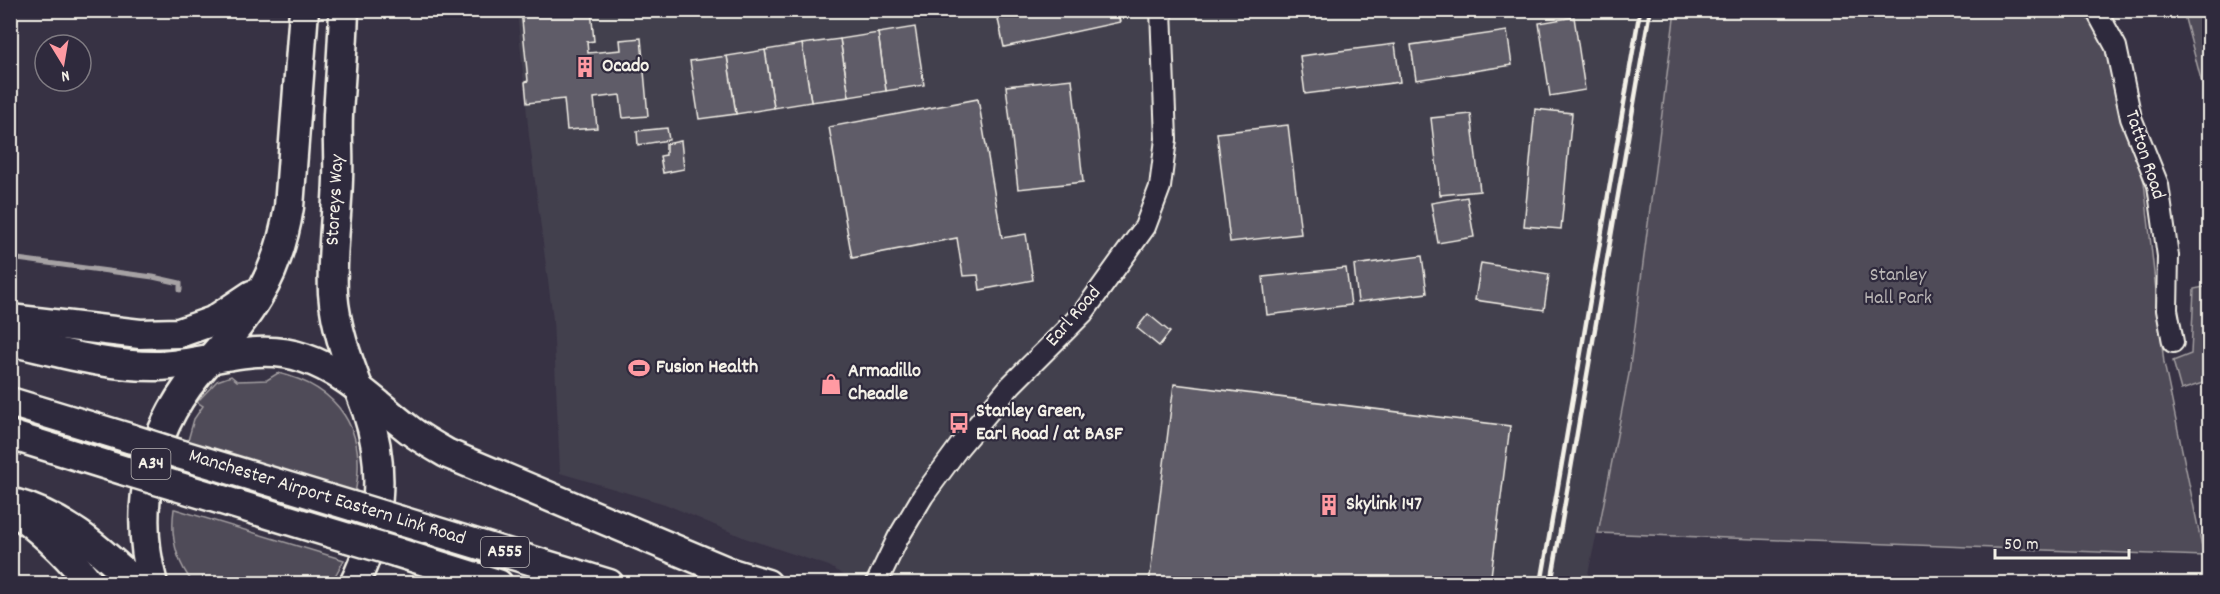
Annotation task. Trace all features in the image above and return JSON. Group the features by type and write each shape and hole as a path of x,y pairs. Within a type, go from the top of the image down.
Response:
{"highway":[{"name":"A34","path":"153,584 143,530 146,490 159,438 175,406 194,378 248,313 265,284 284,236 289,207 304,10"},
{"name":"Storeys Way","path":"344,10 333,271 337,319 342,341 375,441 379,494 369,547 354,584"},
{"path":"10,319 140,334 179,333 213,321 265,284"},
{"path":"10,341 95,360 161,366 211,360 242,352 286,353 315,362 357,387 416,435 448,454 731,573 767,584"},
{"name":"Manchester Airport Eastern Link Road","path":"10,402 609,584"},
{"name":"Manchester Airport Eastern Link Road","path":"10,435 498,584"},
{"path":"10,502 49,516 74,530 100,549 137,584"},
{"path":"10,508 72,560 90,584"}],"street":[{"name":"Earl Road","path":"876,584 898,538 923,495 959,447 1011,385 1083,313 1145,227 1160,187 1166,139 1161,10"},
{"name":"Tatton Road","path":"2096,10 2116,47 2132,118 2158,185 2168,256 2167,310 2173,342"}],"shaded area":[{"path":"517,11 1675,11 1623,413 1586,583 856,583 829,566 745,538 665,504 560,473 553,319 529,136"}],"green space":[{"name":"Stanley Hall Park","path":"1675,11 2086,11 2106,46 2144,182 2164,363 2204,556 1598,533 1629,374"},
{"path":"2183,11 2209,11 2209,110"},
{"path":"2209,286 2209,381 2181,390 2173,361 2191,354 2194,289"},
{"path":"278,373 318,389 333,401 344,415 352,431 357,450 358,471 355,493 187,444 194,419 203,406 197,402 217,381 231,376 237,381 267,380"},
{"path":"174,509 344,560 331,583 193,583 178,557 173,529"}],"building":[{"name":"Ocado","path":"521,10 591,10 594,41 587,42 588,53 621,50 620,40 641,38 648,116 623,118 620,95 594,98 597,128 567,130 564,99 527,103 525,82 528,81"},
{"path":"996,10 1117,10 1120,22 1004,47"},
{"path":"1574,17 1585,90 1550,96 1539,23"},
{"path":"915,27 924,85 886,91 878,33"},
{"path":"1507,31 1512,65 1416,80 1411,45"},
{"path":"878,33 886,91 849,97 840,39"},
{"path":"840,39 849,97 811,102 802,44"},
{"path":"802,44 811,102 774,108 765,50"},
{"path":"1395,44 1400,82 1305,94 1300,56"},
{"path":"765,50 774,108 736,114 727,56"},
{"path":"727,56 736,114 699,119 690,61"},
{"path":"1072,79 1083,182 1018,189 1006,86"},
{"path":"978,99 1002,238 1026,234 1033,280 980,290 978,275 963,276 957,238 852,258 829,127"},
{"path":"1535,109 1572,113 1561,229 1524,226"},
{"path":"1471,114 1480,191 1440,195 1431,118"},
{"path":"1288,125 1301,234 1230,242 1217,133"},
{"path":"667,128 669,140 638,145 637,131"},
{"path":"681,141 684,169 663,173 660,156 666,155 666,144"},
{"path":"1467,197 1474,237 1438,243 1431,203"},
{"path":"1422,256 1427,293 1358,302 1354,265"},
{"path":"1481,263 1549,274 1544,310 1475,300"},
{"path":"1346,268 1351,305 1267,315 1263,277"},
{"path":"1148,314 1170,332 1159,346 1137,328"},
{"name":"Skylink 147","path":"1174,384 1510,426 1490,584 1149,584"}],"waterway":[{"path":"10,258 153,277 180,283 180,290"}],"railway":[{"path":"1541,584 1640,10"},
{"path":"1551,584 1650,10"}],"place":[{"name":"Ocado","path":"585,67"},
{"name":"Fusion Health","path":"639,368"},
{"name":"Armadillo Cheadle","path":"831,384"},
{"name":"Stanley Green, Earl Road / at BASF","path":"959,423"},
{"name":"Skylink 147","path":"1329,505"}]}
